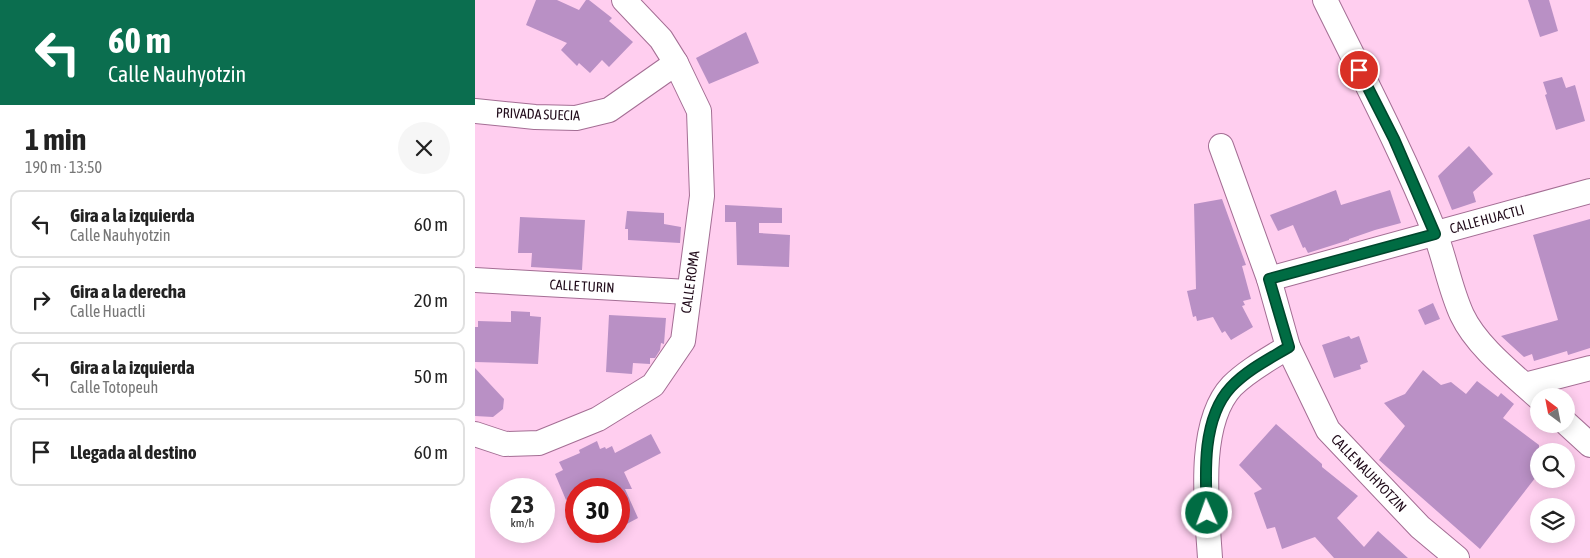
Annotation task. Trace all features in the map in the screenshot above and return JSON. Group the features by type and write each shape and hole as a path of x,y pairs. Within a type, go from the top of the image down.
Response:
{"street":[{"name":"CALLE ROMA","path":"475,434 505,444 539,444 598,420 653,385 683,341 702,196 699,111 676,63 661,38 624,0"},
{"path":"1325,0 1394,139 1435,234 1462,316 1487,350 1530,390"},
{"name":"PRIVADA SUECIA","path":"475,111 535,117 576,118 609,110 676,63"},
{"name":"CALLE NAUHYOTZIN","path":"1221,146 1269,279 1289,347 1328,430 1421,527 1457,558"},
{"name":"CALLE HUACTLI","path":"1269,279 1590,191"},
{"name":"CALLE TURIN","path":"475,280 688,292"},
{"path":"1210,558 1206,498 1207,443 1213,416 1230,387 1253,368 1289,347"},
{"path":"1542,388 1590,368"},
{"path":"1575,432 1590,445"}],"building":[{"path":"536,0 557,0 579,10 586,0 589,0 612,18 609,21 633,42 609,67 602,60 590,73 579,63 577,66 561,50 567,43 526,25"},
{"path":"1528,0 1549,0 1558,31 1540,37"},
{"path":"746,32 759,63 709,84 696,58"},
{"path":"1562,77 1566,88 1575,85 1585,121 1556,130 1543,82"},
{"path":"1469,146 1493,174 1473,192 1476,202 1452,210 1438,176"},
{"path":"1336,190 1341,205 1390,190 1401,223 1308,253 1305,247 1303,248 1293,225 1278,231 1270,215"},
{"path":"1222,199 1246,265 1242,266 1251,299 1243,301 1245,305 1242,306 1253,327 1231,340 1225,331 1222,333 1213,317 1197,321 1196,316 1193,317 1187,291 1196,289 1194,204"},
{"path":"725,205 782,208 782,223 759,223 759,233 790,235 789,267 737,265 736,222 725,222"},
{"path":"627,211 664,213 664,224 681,227 680,243 628,240 628,229 625,229"},
{"path":"520,217 585,220 582,270 531,267 532,253 518,253"},
{"path":"1590,219 1590,348 1568,355 1567,351 1534,361 1532,354 1524,357 1501,336 1558,320 1533,235"},
{"path":"1433,303 1440,319 1425,325 1418,310"},
{"path":"511,311 530,312 530,316 541,317 538,364 475,362 475,327 478,327 478,321 511,322"},
{"path":"609,315 666,318 664,344 661,343 660,350 655,358 650,358 650,364 633,363 632,374 606,372"},
{"path":"1349,336 1351,339 1359,336 1368,362 1360,365 1361,369 1334,378 1322,345"},
{"path":"475,368 504,399 503,409 493,417 475,416"},
{"path":"1423,370 1441,385 1451,382 1466,394 1477,381 1498,397 1501,393 1514,404 1503,418 1536,443 1530,443 1530,485 1480,549 1379,460 1405,426 1384,403 1405,394"},
{"path":"1276,424 1322,464 1322,467 1358,496 1337,518 1364,547 1378,531 1408,558 1334,558 1315,537 1282,549 1275,527 1267,529 1254,493 1262,489 1239,465"},
{"path":"651,434 661,453 624,472 627,478 565,478 565,498 555,474 563,470 559,462 580,453 579,450 597,441 600,449 612,446 615,453"},
{"path":"630,500 638,518 630,522"}],"route":[{"path":"1207,513 1207,443 1213,416 1230,387 1253,368 1289,347 1269,279 1435,234 1394,139 1359,70"}]}
